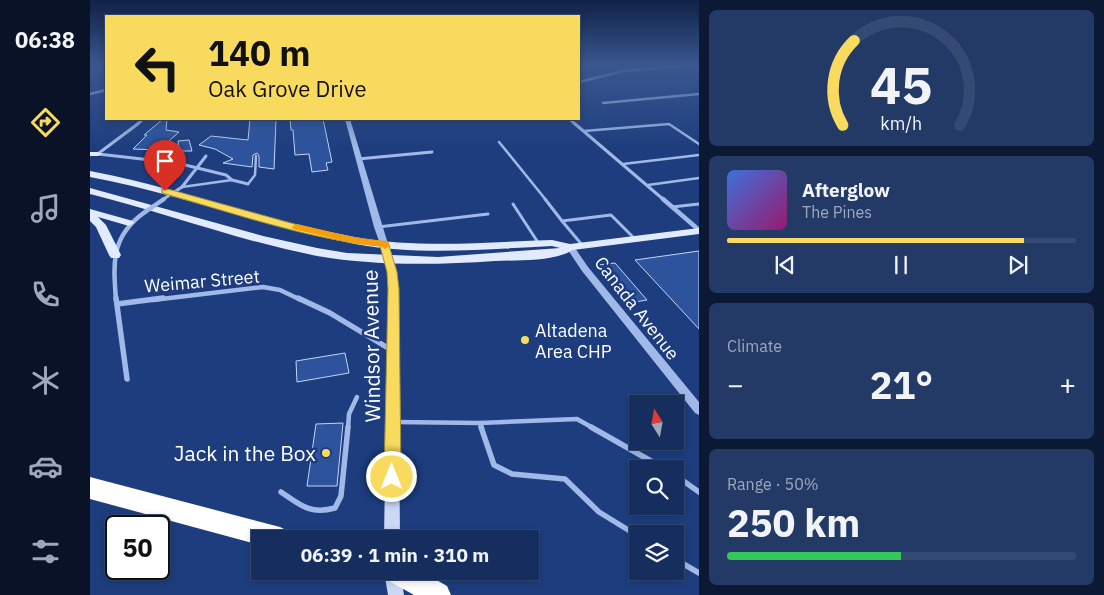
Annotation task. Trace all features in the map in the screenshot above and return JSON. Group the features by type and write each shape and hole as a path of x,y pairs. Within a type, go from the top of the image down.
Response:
{"highway":[{"path":"90,488 251,531"},
{"path":"393,582 438,595"}],"main road":[{"path":"90,174 137,184 315,232 357,241 384,244 437,248 552,243 570,247 636,240 699,230"},
{"path":"90,191 286,245 318,252 419,262 560,253 570,247"},
{"path":"90,212 129,223"},
{"path":"90,216 101,225 115,254"},
{"name":"Windsor Avenue","path":"384,244 390,260 393,289 392,530"}],"street":[{"path":"603,103 699,94"},
{"path":"94,154 143,120"},
{"path":"347,120 384,244"},
{"path":"570,120 699,230"},
{"path":"358,159 432,152"},
{"path":"94,154 146,159 196,168 226,175 232,180 248,184"},
{"path":"127,379 118,304 115,254 121,236 129,223 182,187 194,174 196,168 206,156"},
{"name":"Canada Avenue","path":"570,247 585,269 699,410"},
{"name":"Weimar Street","path":"118,304 263,287 280,290 330,313 393,352"}],"lane":[{"path":"584,131 669,124 699,144"},
{"path":"499,142 583,246"},
{"path":"623,164 699,155"},
{"path":"248,184 255,175 256,156"},
{"path":"648,185 699,178"},
{"path":"182,187 200,182 232,180"},
{"path":"512,204 539,244"},
{"path":"672,207 699,204"},
{"path":"378,227 488,214"},
{"path":"562,221 611,215 636,240"},
{"path":"281,492 307,509 321,513 335,508 341,496 349,414 357,397"},
{"path":"393,422 480,423 577,419 649,460"},
{"path":"480,423 494,465 512,474 565,478 598,512 629,531"},
{"path":"684,481 699,492"},
{"path":"684,564 699,573"}],"building":[{"path":"162,120 167,120 166,130 179,132 159,150 133,149 147,135 144,135"},
{"path":"250,120 276,120 274,169 259,167 259,156 257,153 253,155 252,167 223,163 233,159 215,149 199,145 211,136 248,140"},
{"path":"290,120 323,120 332,162 326,163 328,170 312,172 309,154 295,155 293,130 291,130"},
{"path":"189,140 192,151 179,151 178,141"},
{"path":"699,251 699,329 635,260"},
{"path":"615,263 647,300 629,303 598,265"},
{"path":"345,353 349,373 297,382 296,361"},
{"path":"343,423 337,486 307,486 316,424"}],"slow traffic":[{"path":"297,227 357,241 384,244 385,246"}],"place":[{"name":"Altadena Area CHP","path":"525,340"},
{"name":"Jack in the Box","path":"326,453"}],"route":[{"path":"165,191 315,232 357,241 384,244 390,260 393,289 392,477"}]}
